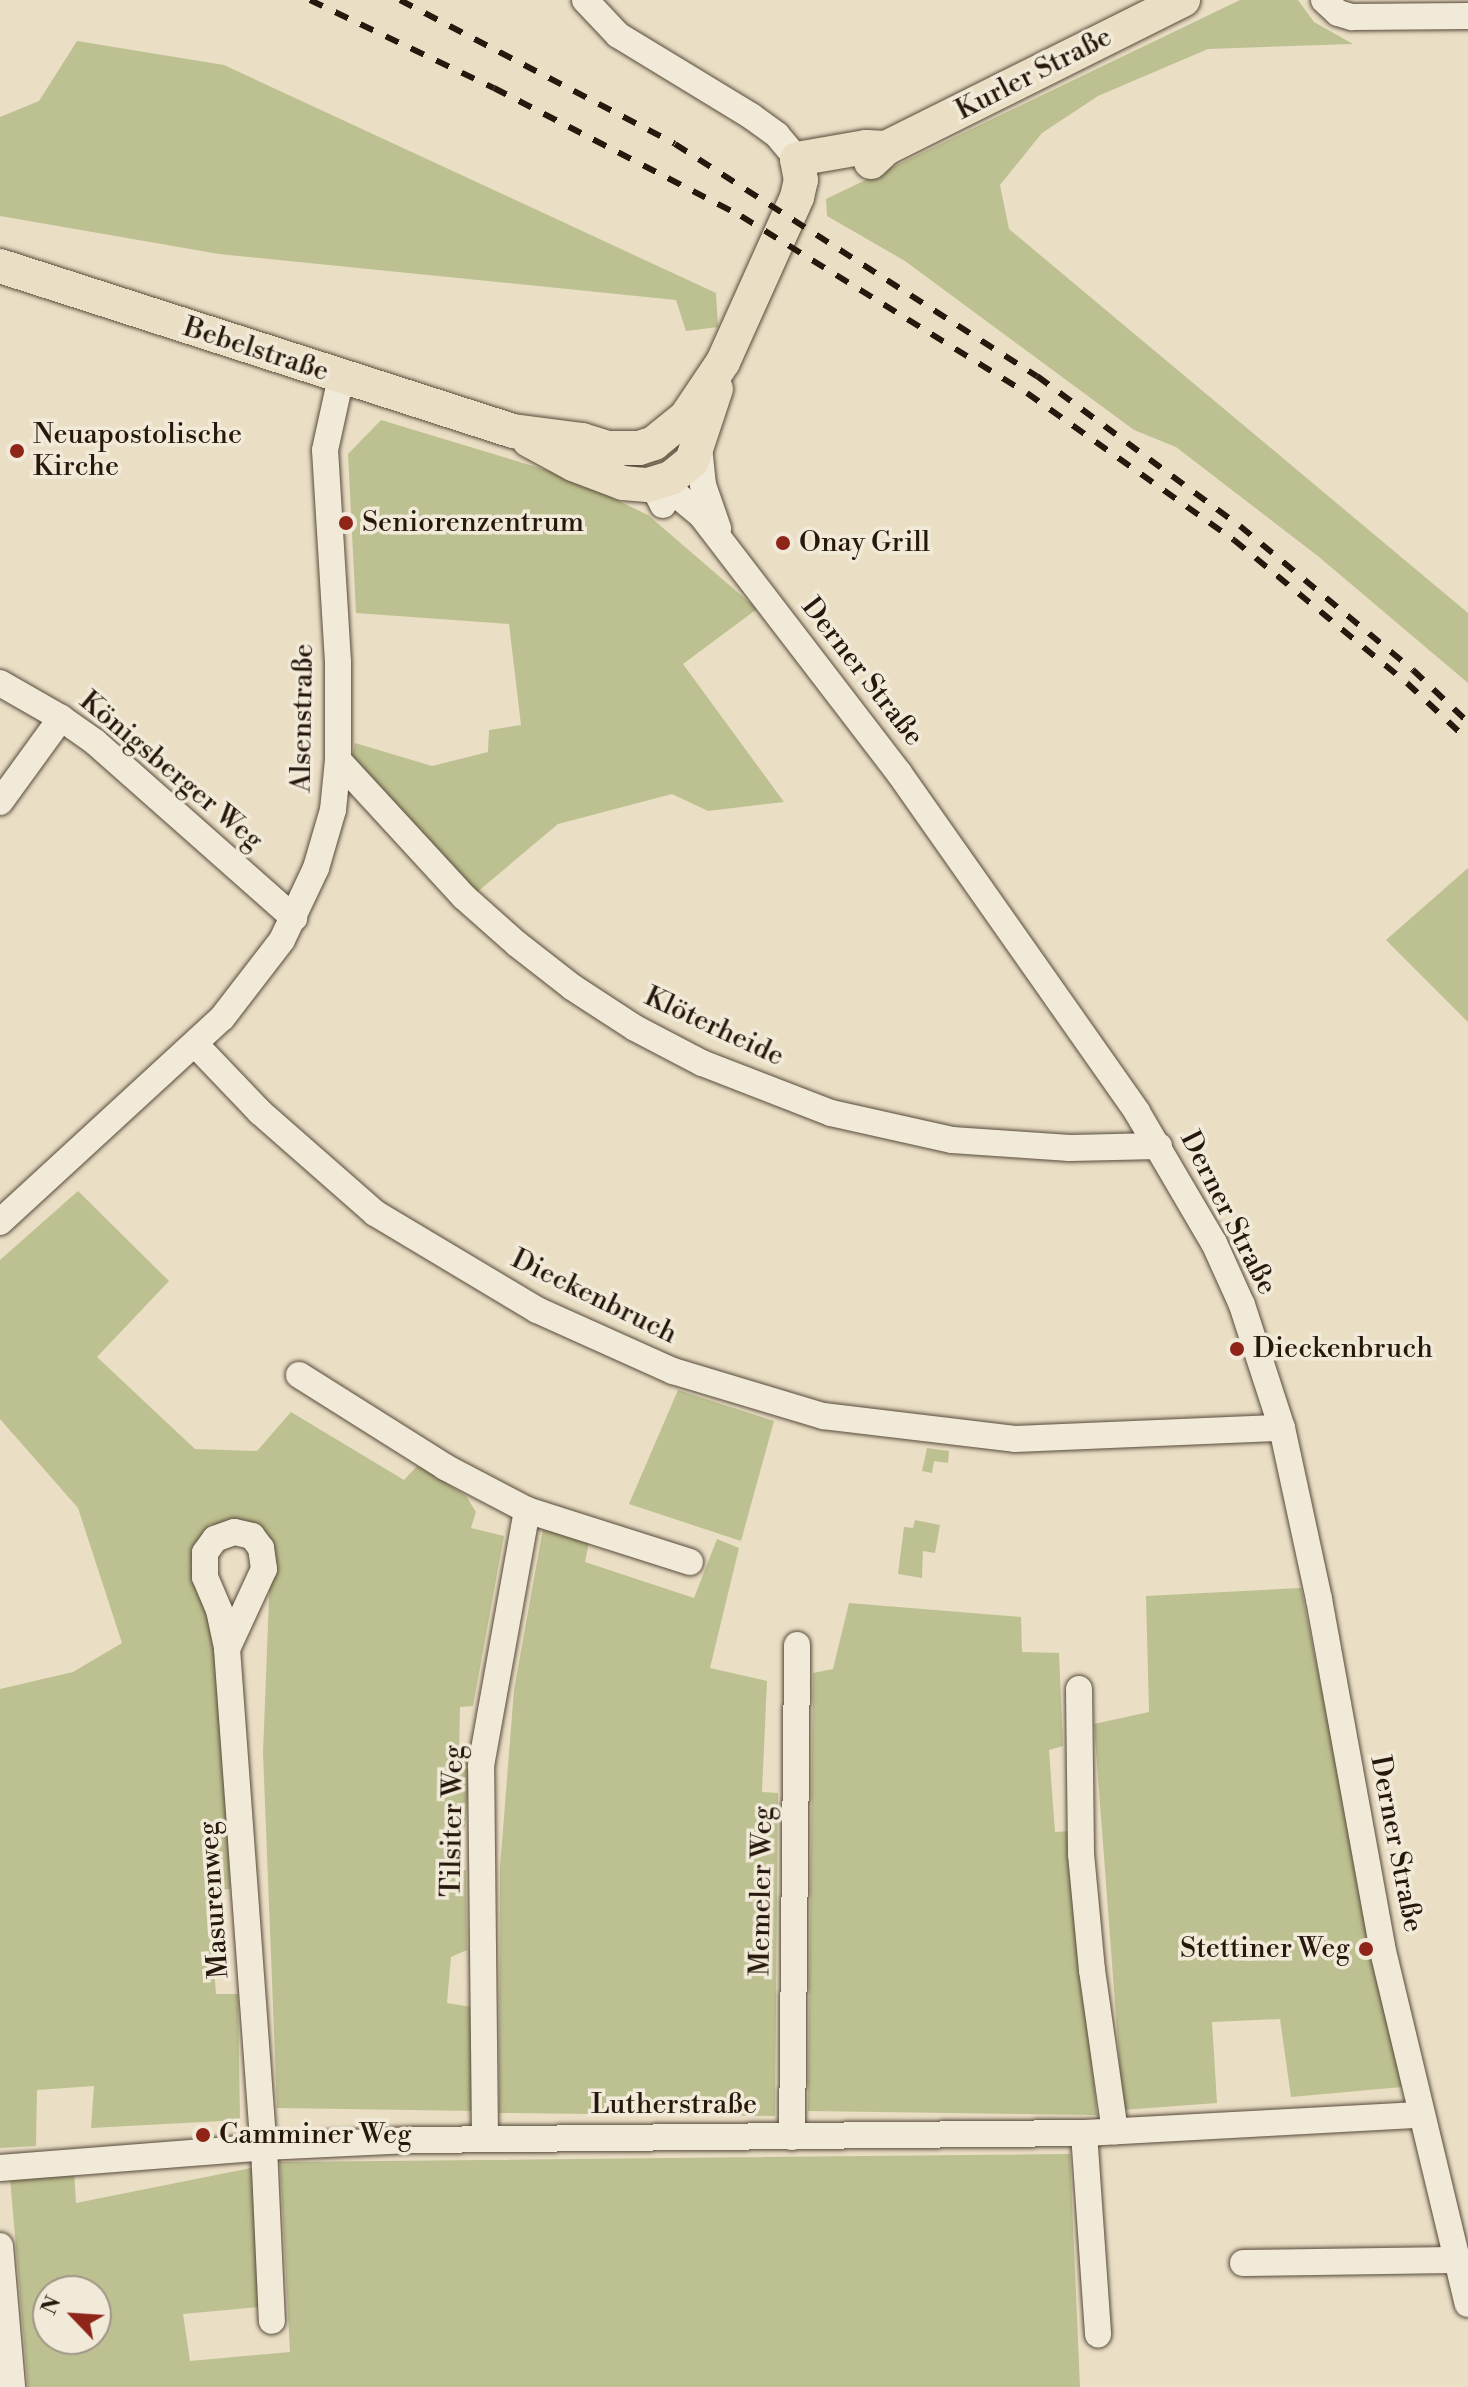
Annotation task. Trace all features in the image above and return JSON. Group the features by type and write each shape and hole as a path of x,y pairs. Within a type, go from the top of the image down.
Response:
{"main road":[{"name":"Kurler Straße","path":"799,169 870,163 886,148 1183,0"},
{"path":"608,448 653,491 667,456 693,432 780,239 799,169"},
{"name":"Bebelstraße","path":"0,266 513,431 582,440 608,448"},
{"name":"Bebelstraße","path":"513,431 573,464 653,491"},
{"path":"608,448 639,448 693,432"}],"street":[{"path":"585,0 618,35 777,135 799,169"},
{"path":"1324,0 1338,13 1352,17 1468,16"},
{"name":"Alsenstraße","path":"0,1222 195,1044 249,986 294,918 326,840 338,760 338,662 325,450 341,377"},
{"name":"Derner Straße","path":"693,432 703,485 726,550"},
{"name":"Derner Straße","path":"653,491 701,515 899,773 1159,1146 1214,1243 1242,1305 1282,1428 1319,1599 1382,1947 1420,2115 1468,2304"},
{"name":"Königsberger Weg","path":"0,683 61,718 95,742 294,918"},
{"path":"0,802 61,718"},
{"name":"Klöterheide","path":"338,760 464,897 517,944 572,987 635,1028 702,1063 831,1113 952,1140 1070,1148 1159,1146"},
{"name":"Dieckenbruch","path":"195,1044 260,1112 375,1213 537,1310 673,1371 823,1416 1015,1439 1282,1428"},
{"path":"299,1375 445,1467 527,1510 690,1562"},
{"name":"Tilsiter Weg","path":"485,2138 481,1766 527,1510"},
{"name":"Memeler Weg","path":"792,2137 797,1645"},
{"name":"Masurenweg","path":"227,1649 264,2147"},
{"path":"1079,1689 1081,1854 1092,1970 1115,2131"},
{"name":"Lutherstraße","path":"0,2168 264,2147 485,2138 1084,2133 1420,2115"},
{"path":"1084,2133 1098,2335"},
{"path":"264,2147 272,2321"},
{"path":"0,2246 12,2387"},
{"path":"1243,2263 1457,2260"}],"green space":[{"path":"1240,0 1298,0 1314,22 1353,44 1208,49 1098,96 1042,133 1000,185 1009,229 1468,613 1468,683 1319,557 1176,447 1134,430 905,261 827,216 826,199"},
{"path":"77,41 224,65 716,293 718,327 686,331 676,300 219,254 0,216 0,117 39,101"},
{"path":"381,420 569,477 648,515 757,609 683,664 784,802 708,811 672,794 558,824 476,893 351,764 355,743 432,766 488,752 489,730 521,725 509,624 356,613 348,454"},
{"path":"1468,868 1468,1022 1386,940"},
{"path":"78,1191 169,1281 97,1357 195,1449 257,1451 291,1412 404,1480 418,1465 466,1496 476,1512 471,1528 504,1536 473,1706 460,1707 459,1755 471,1758 465,1827 451,1829 449,1870 466,1870 467,1950 451,1957 447,2003 471,2007 476,2111 277,2108 263,1753 270,1573 268,1535 210,1524 191,1566 220,1653 230,1889 208,1890 216,1994 238,1994 240,2120 91,2128 94,2086 37,2090 36,2146 0,2148 0,1689 73,1672 122,1643 78,1508 0,1419 0,1260"},
{"path":"678,1390 774,1421 741,1541 629,1504"},
{"path":"927,1448 949,1451 948,1463 934,1461 932,1473 922,1471"},
{"path":"915,1520 940,1525 935,1553 923,1551 922,1578 898,1574 904,1527 913,1528"},
{"path":"544,1523 590,1538 585,1562 694,1598 717,1539 739,1548 710,1668 767,1681 762,1792 778,1793 775,2116 499,2113 500,1867 514,1690"},
{"path":"1301,1588 1402,2087 1291,2097 1280,2019 1212,2022 1217,2103 1123,2110 1094,1724 1149,1712 1146,1596"},
{"path":"849,1603 1021,1617 1022,1652 1059,1653 1063,1746 1049,1750 1055,1832 1071,1831 1097,2115 808,2111 813,1673 833,1669"},
{"path":"1070,2154 1080,2387 28,2387 10,2178 74,2170 76,2203 256,2167 258,2307 183,2314 190,2361 290,2352 280,2162"}],"railway":[{"path":"310,0 494,88 741,216 1027,393 1234,540 1407,683 1468,740"},
{"path":"400,0 675,144 1037,376 1240,526 1413,670 1468,722"}],"place":[{"name":"Neuapostolische Kirche","path":"17,451"},
{"name":"Seniorenzentrum","path":"346,523"},
{"name":"Onay Grill","path":"783,543"},
{"name":"Dieckenbruch","path":"1237,1349"},
{"name":"Stettiner Weg","path":"1366,1949"},
{"name":"Camminer Weg","path":"203,2135"}]}
